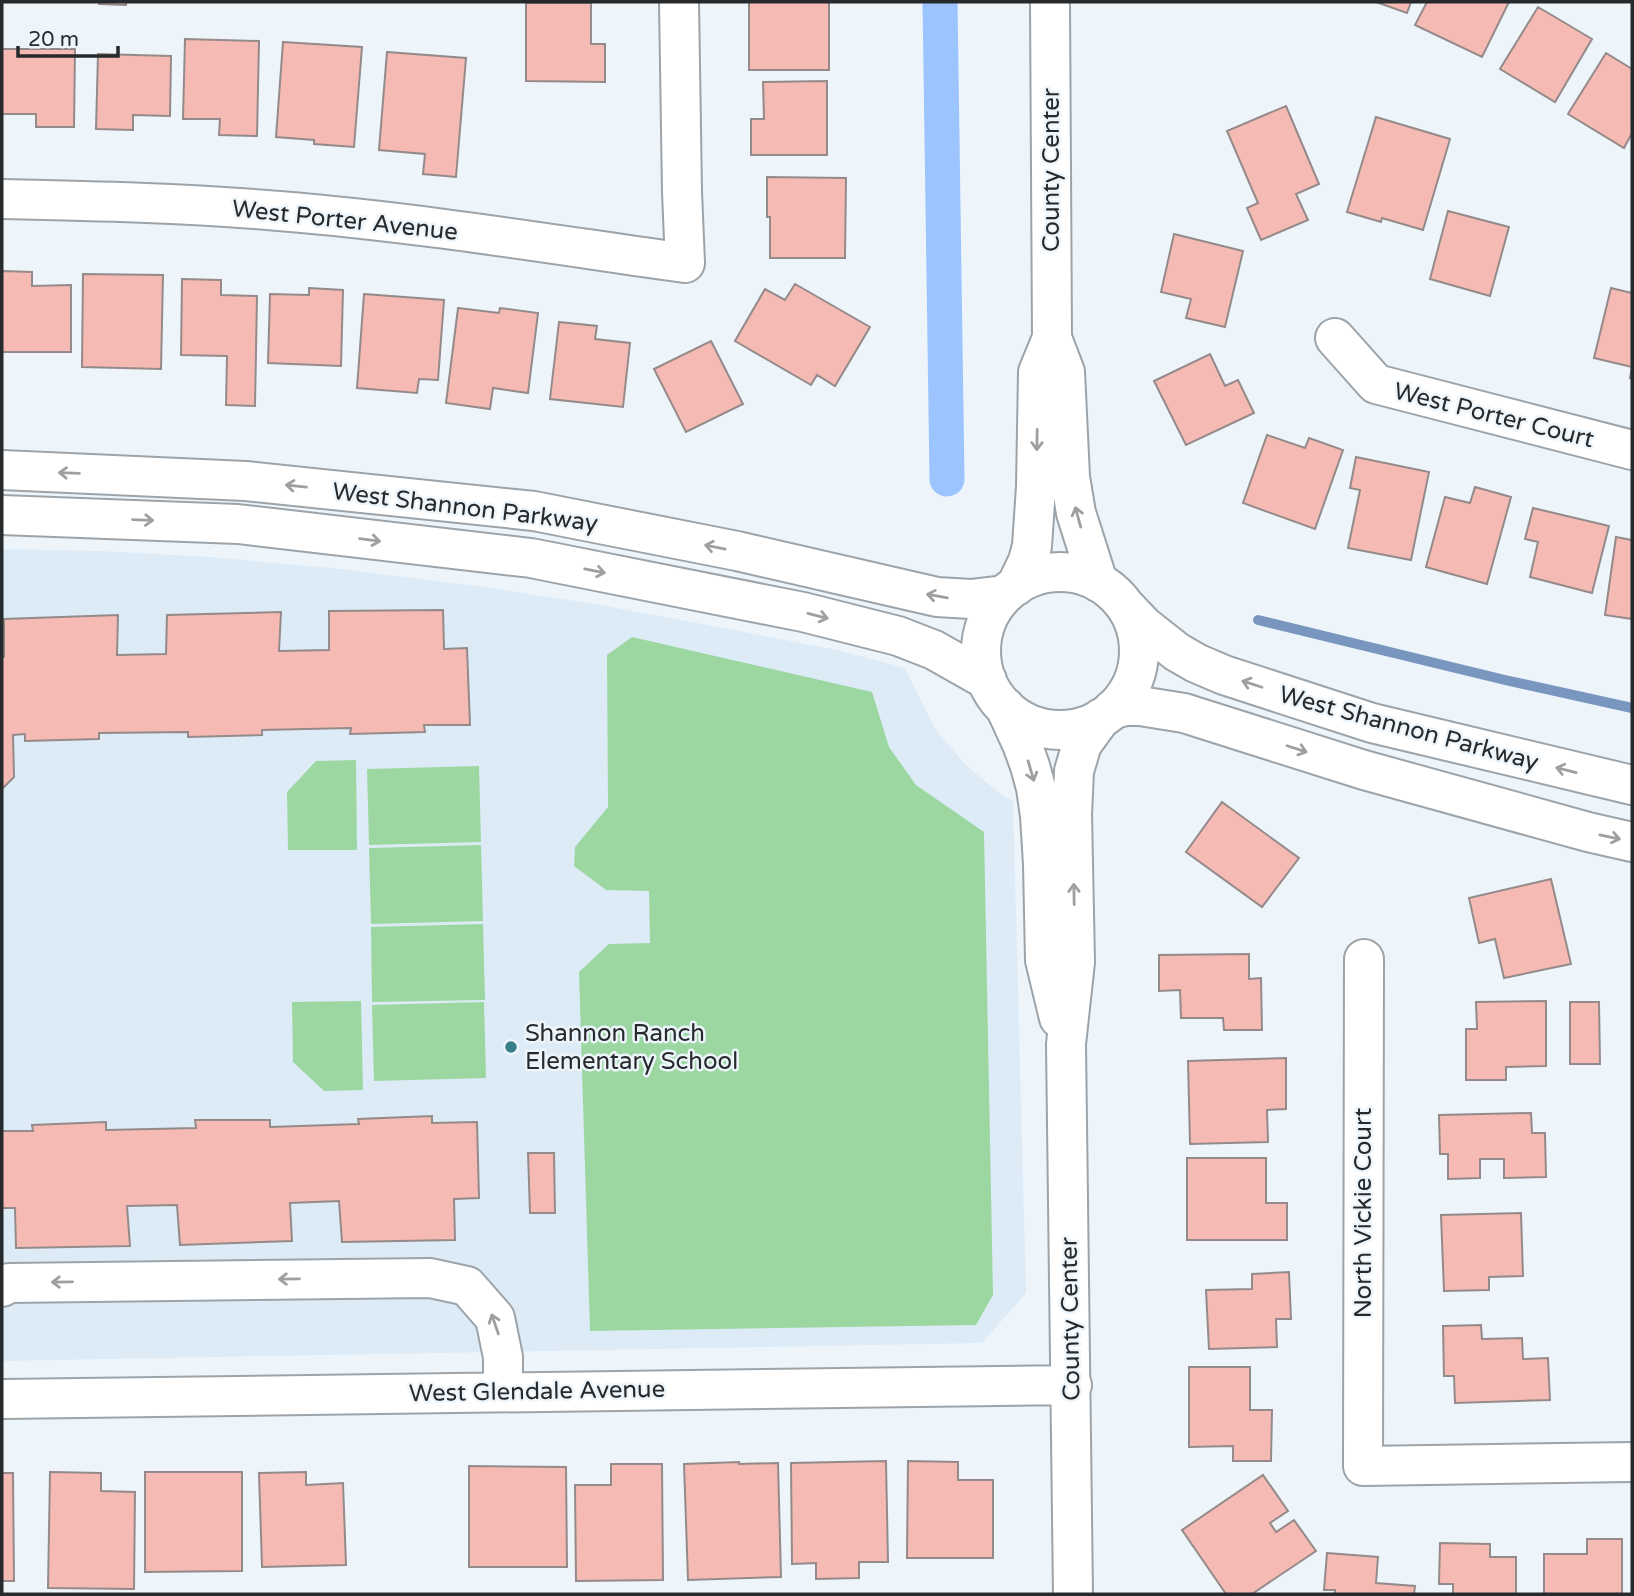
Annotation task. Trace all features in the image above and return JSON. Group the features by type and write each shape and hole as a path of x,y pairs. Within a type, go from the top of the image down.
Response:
{"street":[{"name":"West Porter Avenue","path":"2,199 140,202 279,211 418,225 685,262 679,2"},
{"name":"County Center","path":"1050,2 1052,338 1065,372 1070,477 1076,513 1112,594"},
{"name":"County Center","path":"1010,590 1028,561 1032,546 1038,372 1052,338"},
{"name":"West Porter Court","path":"1335,338 1376,384 1632,450"},
{"name":"West Shannon Parkway","path":"2,470 246,481 534,511 737,551 937,597 971,599 1010,590"},
{"name":"West Shannon Parkway","path":"2,515 239,524 531,558 803,612 898,636 934,650 996,694"},
{"path":"1060,572 1080,575 1112,594 1135,626 1138,641 1136,671 1123,698 1107,713 1080,727 1058,730 1030,724 1017,717 996,694 982,663 982,638 990,615 1010,590 1031,578 1060,572"},
{"name":"West Shannon Parkway","path":"1112,594 1144,626 1177,652 1224,675 1372,723 1632,785"},
{"name":"County Center","path":"996,694 1030,766 1036,788 1043,864 1045,960 1066,1044"},
{"name":"West Shannon Parkway","path":"1107,713 1126,706 1184,713 1364,770 1632,842"},
{"name":"County Center","path":"1073,1594 1066,1044 1075,962 1072,814 1074,771 1082,744 1107,713"},
{"name":"North Vickie Court","path":"1364,959 1363,1466 1632,1462"},
{"path":"2,1287 9,1283 430,1278 467,1286 495,1318 503,1357 503,1391"},
{"name":"West Glendale Avenue","path":"2,1399 1072,1385"}],"shaded area":[{"name":"Shannon Ranch Elementary School","path":"2,549 211,557 341,569 484,587 724,628 837,650 905,668 935,729 967,766 1005,798 1013,800 1026,1293 982,1343 2,1361"}],"green space":[{"path":"632,637 872,692 889,747 916,785 984,832 993,1295 976,1325 590,1331 579,972 609,944 650,943 649,891 606,890 574,866 575,847 608,807 607,655"},
{"path":"356,760 357,850 288,850 287,792 316,761"},
{"path":"479,766 481,842 369,845 367,769"},
{"path":"481,845 483,921 371,924 369,848"},
{"path":"483,924 485,1000 372,1002 371,927"},
{"path":"361,1001 363,1090 324,1091 293,1062 292,1002"},
{"path":"484,1002 486,1078 374,1081 372,1005"}],"building":[{"path":"126,2 126,5 99,4"},
{"path":"749,2 829,2 829,70 749,70"},
{"path":"1376,2 1411,2 1407,13"},
{"path":"1427,2 1509,2 1482,57 1415,25"},
{"path":"526,3 591,3 591,44 605,44 605,82 526,81"},
{"path":"1538,7 1592,39 1555,102 1500,69"},
{"path":"185,39 259,41 257,136 219,135 220,119 183,119"},
{"path":"283,42 362,47 354,147 314,144 314,140 276,137"},
{"path":"2,49 75,49 74,127 36,127 36,114 2,114"},
{"path":"387,52 466,58 456,177 423,174 425,154 379,150"},
{"path":"1606,53 1632,69 1632,133 1624,148 1568,114"},
{"path":"98,54 171,56 170,116 133,115 133,130 96,129"},
{"path":"827,81 827,155 751,155 751,119 764,119 763,82"},
{"path":"1286,106 1319,184 1296,194 1308,220 1261,240 1247,208 1258,203 1227,131"},
{"path":"1376,117 1450,139 1423,230 1382,218 1381,222 1347,212"},
{"path":"767,177 846,178 845,258 770,258"},
{"path":"1448,211 1509,227 1490,296 1430,279"},
{"path":"1174,234 1243,251 1225,327 1186,318 1191,299 1161,292"},
{"path":"2,271 32,272 32,286 71,285 71,352 2,352"},
{"path":"83,274 163,275 161,369 82,367"},
{"path":"182,279 221,280 221,295 257,296 255,406 226,405 227,356 181,355"},
{"path":"795,284 870,327 835,386 817,375 811,385 735,341 765,289 785,300"},
{"path":"309,288 343,290 341,366 268,363 270,294 309,295"},
{"path":"1611,288 1632,293 1632,367 1594,358"},
{"path":"364,294 444,300 438,380 419,379 417,393 357,388"},
{"path":"458,308 499,313 500,308 538,313 528,393 493,388 490,409 446,403"},
{"path":"559,322 597,326 595,339 630,343 623,407 550,399"},
{"path":"711,341 743,404 686,432 654,369"},
{"path":"1210,354 1225,386 1238,380 1254,413 1186,445 1154,381"},
{"path":"1267,435 1305,448 1309,438 1343,450 1315,529 1243,503"},
{"path":"1356,457 1429,472 1411,560 1348,548 1360,490 1350,488"},
{"path":"1475,487 1511,497 1487,584 1426,567 1445,497 1470,503"},
{"path":"1533,508 1609,526 1592,593 1530,577 1538,542 1525,539"},
{"path":"1616,537 1632,540 1632,619 1605,615"},
{"path":"443,610 444,649 467,648 470,725 424,725 425,732 350,734 351,728 262,730 262,735 188,737 188,732 99,733 99,739 25,741 25,734 13,735 14,777 2,789 4,619 118,615 117,655 166,654 167,615 281,612 279,651 329,650 329,611"},
{"path":"1222,802 1299,858 1262,907 1186,852"},
{"path":"1551,879 1571,964 1504,978 1495,939 1479,943 1469,898"},
{"path":"1249,954 1249,979 1261,978 1262,1030 1224,1030 1223,1018 1181,1018 1180,990 1159,991 1159,955"},
{"path":"1546,1001 1546,1066 1506,1067 1506,1080 1466,1080 1466,1029 1477,1029 1476,1002"},
{"path":"1570,1002 1599,1002 1600,1064 1570,1064"},
{"path":"1286,1058 1286,1109 1267,1110 1268,1142 1190,1144 1188,1061"},
{"path":"1531,1113 1532,1133 1545,1133 1546,1177 1504,1178 1504,1159 1480,1159 1480,1178 1448,1179 1448,1154 1440,1154 1439,1115"},
{"path":"432,1116 432,1123 477,1122 479,1198 454,1199 455,1240 342,1242 339,1201 290,1203 292,1241 180,1245 177,1205 127,1206 130,1246 16,1248 15,1208 2,1208 2,1131 33,1131 32,1125 106,1122 106,1130 196,1128 195,1120 270,1120 270,1127 359,1124 358,1119"},
{"path":"528,1153 554,1153 555,1213 530,1213"},
{"path":"1187,1158 1266,1158 1266,1203 1287,1203 1287,1240 1187,1240"},
{"path":"1521,1213 1523,1276 1489,1277 1489,1290 1444,1291 1441,1215"},
{"path":"1289,1272 1291,1319 1276,1319 1277,1347 1209,1349 1206,1290 1252,1289 1252,1274"},
{"path":"1481,1325 1482,1339 1522,1338 1523,1359 1548,1358 1550,1400 1455,1403 1454,1376 1444,1376 1443,1326"},
{"path":"1189,1367 1250,1367 1250,1410 1272,1410 1271,1461 1233,1461 1233,1446 1189,1447"},
{"path":"886,1461 888,1562 859,1562 859,1578 816,1579 816,1563 792,1564 791,1463"},
{"path":"908,1461 958,1462 958,1480 993,1480 993,1558 907,1558"},
{"path":"778,1463 781,1577 688,1580 684,1464"},
{"path":"611,1464 662,1464 663,1580 576,1581 575,1485 611,1485"},
{"path":"469,1466 566,1467 567,1567 469,1567"},
{"path":"50,1472 101,1473 101,1491 135,1492 134,1589 48,1588"},
{"path":"145,1472 242,1472 242,1571 145,1572"},
{"path":"306,1472 306,1485 343,1483 346,1565 262,1567 259,1473"},
{"path":"2,1473 13,1473 14,1581 2,1581"},
{"path":"1263,1475 1288,1511 1270,1523 1276,1532 1294,1520 1316,1551 1252,1594 1226,1594 1182,1530"},
{"path":"1587,1539 1622,1539 1622,1594 1544,1594 1544,1554 1587,1554"},
{"path":"1440,1543 1490,1544 1490,1557 1516,1557 1516,1594 1453,1594 1453,1584 1439,1584"},
{"path":"1327,1553 1378,1557 1376,1583 1415,1586 1414,1594 1335,1594 1335,1590 1324,1590"}],"waterway":[{"path":"940,2 947,479"},
{"path":"1258,620 1632,708"}],"place":[{"name":"Shannon Ranch Elementary School","path":"511,1047"}]}
